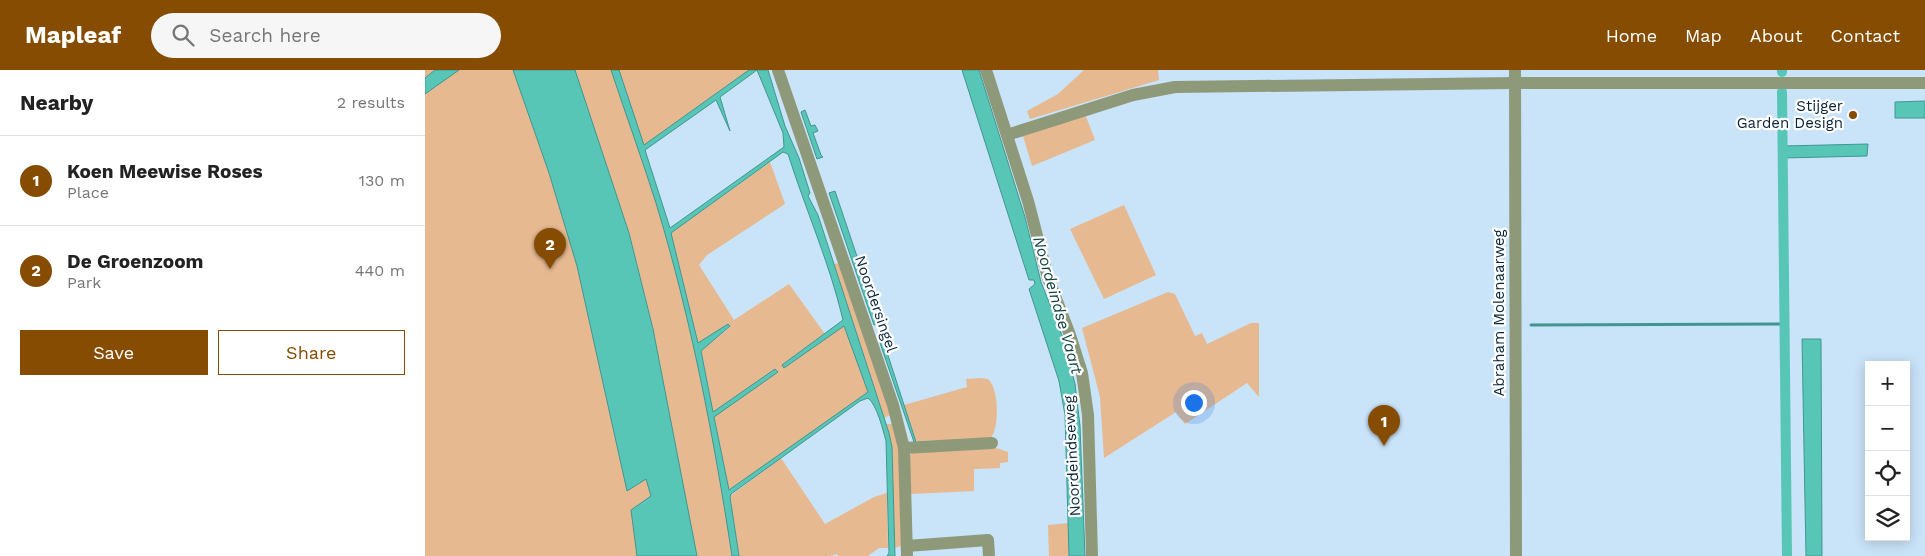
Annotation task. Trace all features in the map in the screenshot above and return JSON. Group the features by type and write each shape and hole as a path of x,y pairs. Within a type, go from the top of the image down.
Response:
{"street":[{"name":"Noordersingel","path":"778,70 893,405 904,448 907,551"},
{"name":"Noordeindseweg","path":"986,70 1028,201 1043,264 1082,373 1088,415 1092,556"},
{"name":"Abraham Molenaarweg","path":"1515,70 1516,556"},
{"path":"1007,135 1133,95 1175,87 1515,83 1925,83"},
{"path":"904,448 992,443"},
{"path":"907,551 988,540 989,556"}],"shaded area":[{"path":"425,70 614,70 653,180 698,358 734,556 425,556"},
{"path":"435,70 459,70 425,94 425,78"},
{"path":"513,70 575,70 629,233 653,329 697,556 637,556 631,510 651,496 646,479 627,491 577,266 549,173"},
{"path":"611,70 619,70 644,145 749,70 757,70 768,70 785,126 799,158 810,193 808,196 818,215 889,433 892,447 895,556 887,556 889,553 886,441 877,412 868,398 860,401 731,494 739,556 732,556 709,423 691,334 656,203","holes":["757,70 783,133 784,147 670,228 645,150 716,100 730,131 720,97","783,152 788,154 838,299 843,320 782,365 784,368 844,326 868,392 729,490 714,417 778,372 775,369 713,412 701,351 730,326 728,324 698,343 671,233"]},
{"path":"619,70 749,70 645,145 642,143"},
{"path":"962,70 979,70 1025,217 1041,282 1063,338 1075,384 1080,426 1085,556 1069,556 1065,415 1059,381 1029,289 1035,284 1034,280 1029,280"},
{"path":"1084,70 1158,70 1159,80 1030,119 1027,111 1058,94"},
{"path":"1925,101 1925,118 1895,118 1895,102"},
{"path":"805,110 811,126 815,125 818,131 813,133 823,157 817,159 801,112"},
{"path":"1085,114 1095,140 1032,166 1023,136"},
{"path":"1868,144 1867,156 1783,158 1783,146"},
{"path":"770,162 785,204 707,255 699,265 734,320 789,284 825,334 782,365 844,326 869,392 729,490 714,417 738,396 713,413 701,351 730,327 698,343 671,233"},
{"path":"835,191 871,298 869,299 877,324 874,325 829,193"},
{"path":"1124,205 1156,275 1104,299 1070,229"},
{"path":"840,263 892,414 884,418 834,264"},
{"path":"1168,292 1175,294 1195,336 1202,333 1207,344 1251,323 1259,323 1259,397 1247,383 1185,424 1176,412 1104,458 1100,397 1082,328"},
{"path":"881,334 916,442 914,442 881,346 878,335"},
{"path":"1802,339 1821,339 1822,556 1806,556"},
{"path":"966,379 988,379 992,384 996,399 997,418 990,439 916,441 904,405 967,387"},
{"path":"886,424 895,424 899,441 901,546 894,548 892,447"},
{"path":"988,445 1008,452 1008,462 1000,463 1000,468 974,469 974,491 911,494 909,458 913,450"},
{"path":"781,458 825,524 874,497 887,493 888,548 879,548 868,556 838,556 837,554 830,556 739,556 730,496"},
{"path":"1069,523 1069,556 1049,556 1048,525"}],"waterway":[{"path":"1782,92 1787,556"},
{"path":"1531,325 1784,324"}],"place":[{"name":"Stijger Garden Design","path":"1853,115"},
{"name":"De Groenzoom","path":"550,269"},
{"name":"Koen Meewise Roses","path":"1384,446"}],"water label":[{"name":"Noordeindse Vaart","path":"1058,305"}]}
